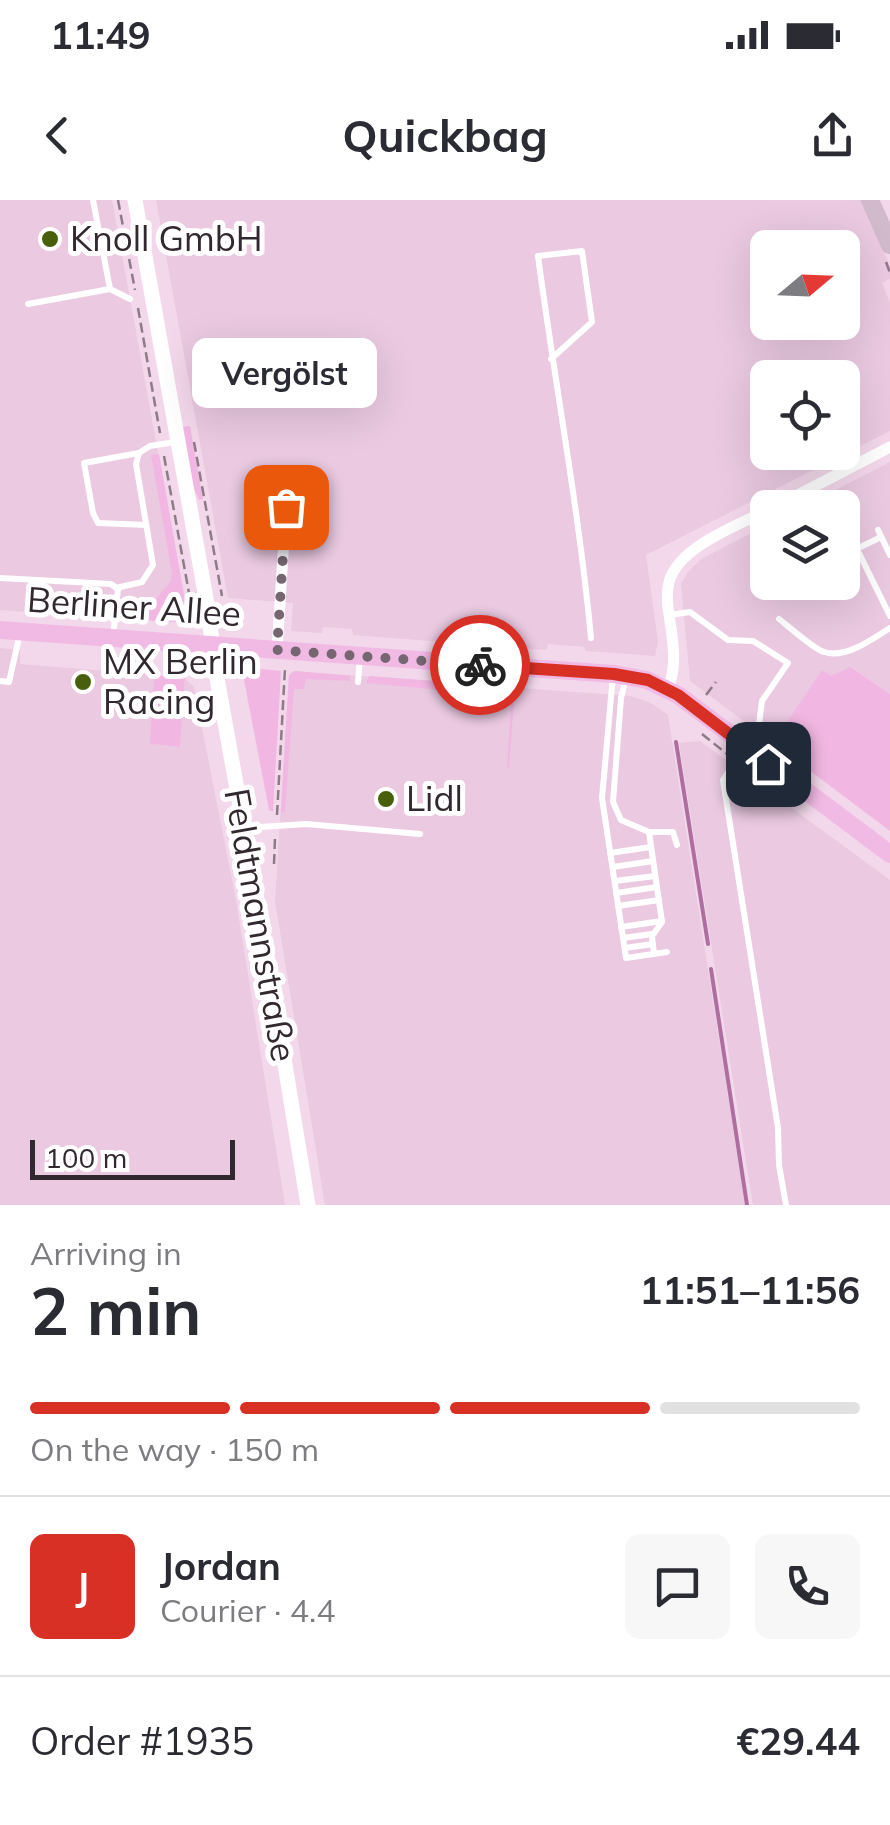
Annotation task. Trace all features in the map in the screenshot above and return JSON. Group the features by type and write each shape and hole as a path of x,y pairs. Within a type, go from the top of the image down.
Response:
{"main road":[{"path":"870,200 890,245"},
{"name":"Berliner Allee","path":"0,630 213,645 281,658 360,656 620,675 648,680 673,692"},
{"path":"673,692 890,854"}],"street":[{"name":"Feldtmannstraße","path":"135,200 170,443 213,645 308,1205"},
{"path":"807,490 890,447"},
{"path":"281,658 286,507"},
{"path":"673,692 671,575 702,544 750,519"}],"lane":[{"path":"93,200 110,288"},
{"path":"552,359 592,322 582,251 538,256 552,359 566,445 592,638"},
{"path":"28,304 110,288 130,298"},
{"path":"146,525 98,523 92,513 84,463 170,443"},
{"path":"116,588 142,582 153,565 136,464 140,453"},
{"path":"860,548 880,533 890,555"},
{"path":"860,556 890,616"},
{"path":"0,578 111,584 116,588"},
{"path":"112,638 116,588"},
{"path":"669,615 690,612 728,640 752,641 788,663 762,701 759,724 723,780 778,1128 786,1205"},
{"path":"779,619 823,652 856,648 890,628"},
{"path":"0,681 9,682 20,631"},
{"path":"358,682 360,656"},
{"path":"620,675 622,698 613,802 621,820 649,832 673,832 677,846"},
{"path":"620,675 602,798 626,958 668,952"},
{"path":"244,828 306,824 420,834"},
{"path":"649,832 662,921 654,934 654,954"},
{"path":"610,853 651,847"},
{"path":"613,866 653,861"},
{"path":"615,882 655,876"},
{"path":"616,893 657,887"},
{"path":"618,906 659,900"},
{"path":"622,926 662,921"},
{"path":"623,938 654,934"},
{"path":"625,948 653,944"}],"path":[{"path":"118,200 170,443 192,611"},
{"path":"274,864 281,658"},
{"path":"705,696 716,682"}],"shaded area":[{"path":"0,200 112,200 186,606 175,622 0,610"},
{"path":"156,200 862,200 890,266 890,279 882,283 890,303 890,431 860,446 860,360 750,360 750,470 813,470 774,490 750,490 750,502 646,555 658,642 655,656 548,644 547,650 353,635 352,629 323,627 322,633 291,631 293,603 228,598"},
{"path":"190,426 203,499 199,500 182,427"},
{"path":"159,454 186,606 175,622 123,619 124,603 155,600 171,581 151,455"},
{"path":"890,462 890,694 852,667 831,677 822,671 773,743 690,681 681,584 701,559 750,534 750,600 860,600 860,490 835,490"},
{"path":"0,648 20,650 20,664 154,675 151,744 180,747 185,678 194,687 236,900 285,1205 0,1205"},
{"path":"851,667 890,694 890,831 773,743 822,670 831,676"},
{"path":"251,668 281,671 273,812 269,810 244,680"},
{"path":"294,671 631,696 668,715 745,1205 325,1205 275,901 289,675"},
{"path":"294,671 350,676 350,681 306,679 304,689 294,689 285,812 281,812 289,675"},
{"path":"154,675 185,678 180,747 150,744"},
{"path":"369,676 515,687 509,768 511,704 506,696 366,683"},
{"path":"700,741 890,880 890,1205 753,1205 679,743"}],"waterway":[{"path":"676,742 708,944"},
{"path":"711,969 747,1205"}],"way so far":[{"path":"286,507 277,650 480,665"}],"place":[{"name":"Knoll GmbH","path":"50,239"},
{"name":"Vergölst","path":"286,507"},
{"name":"MX Berlin Racing","path":"83,682"},
{"name":"Lidl","path":"386,799"}],"route":[{"path":"480,665 648,680 678,695 768,764"}]}
